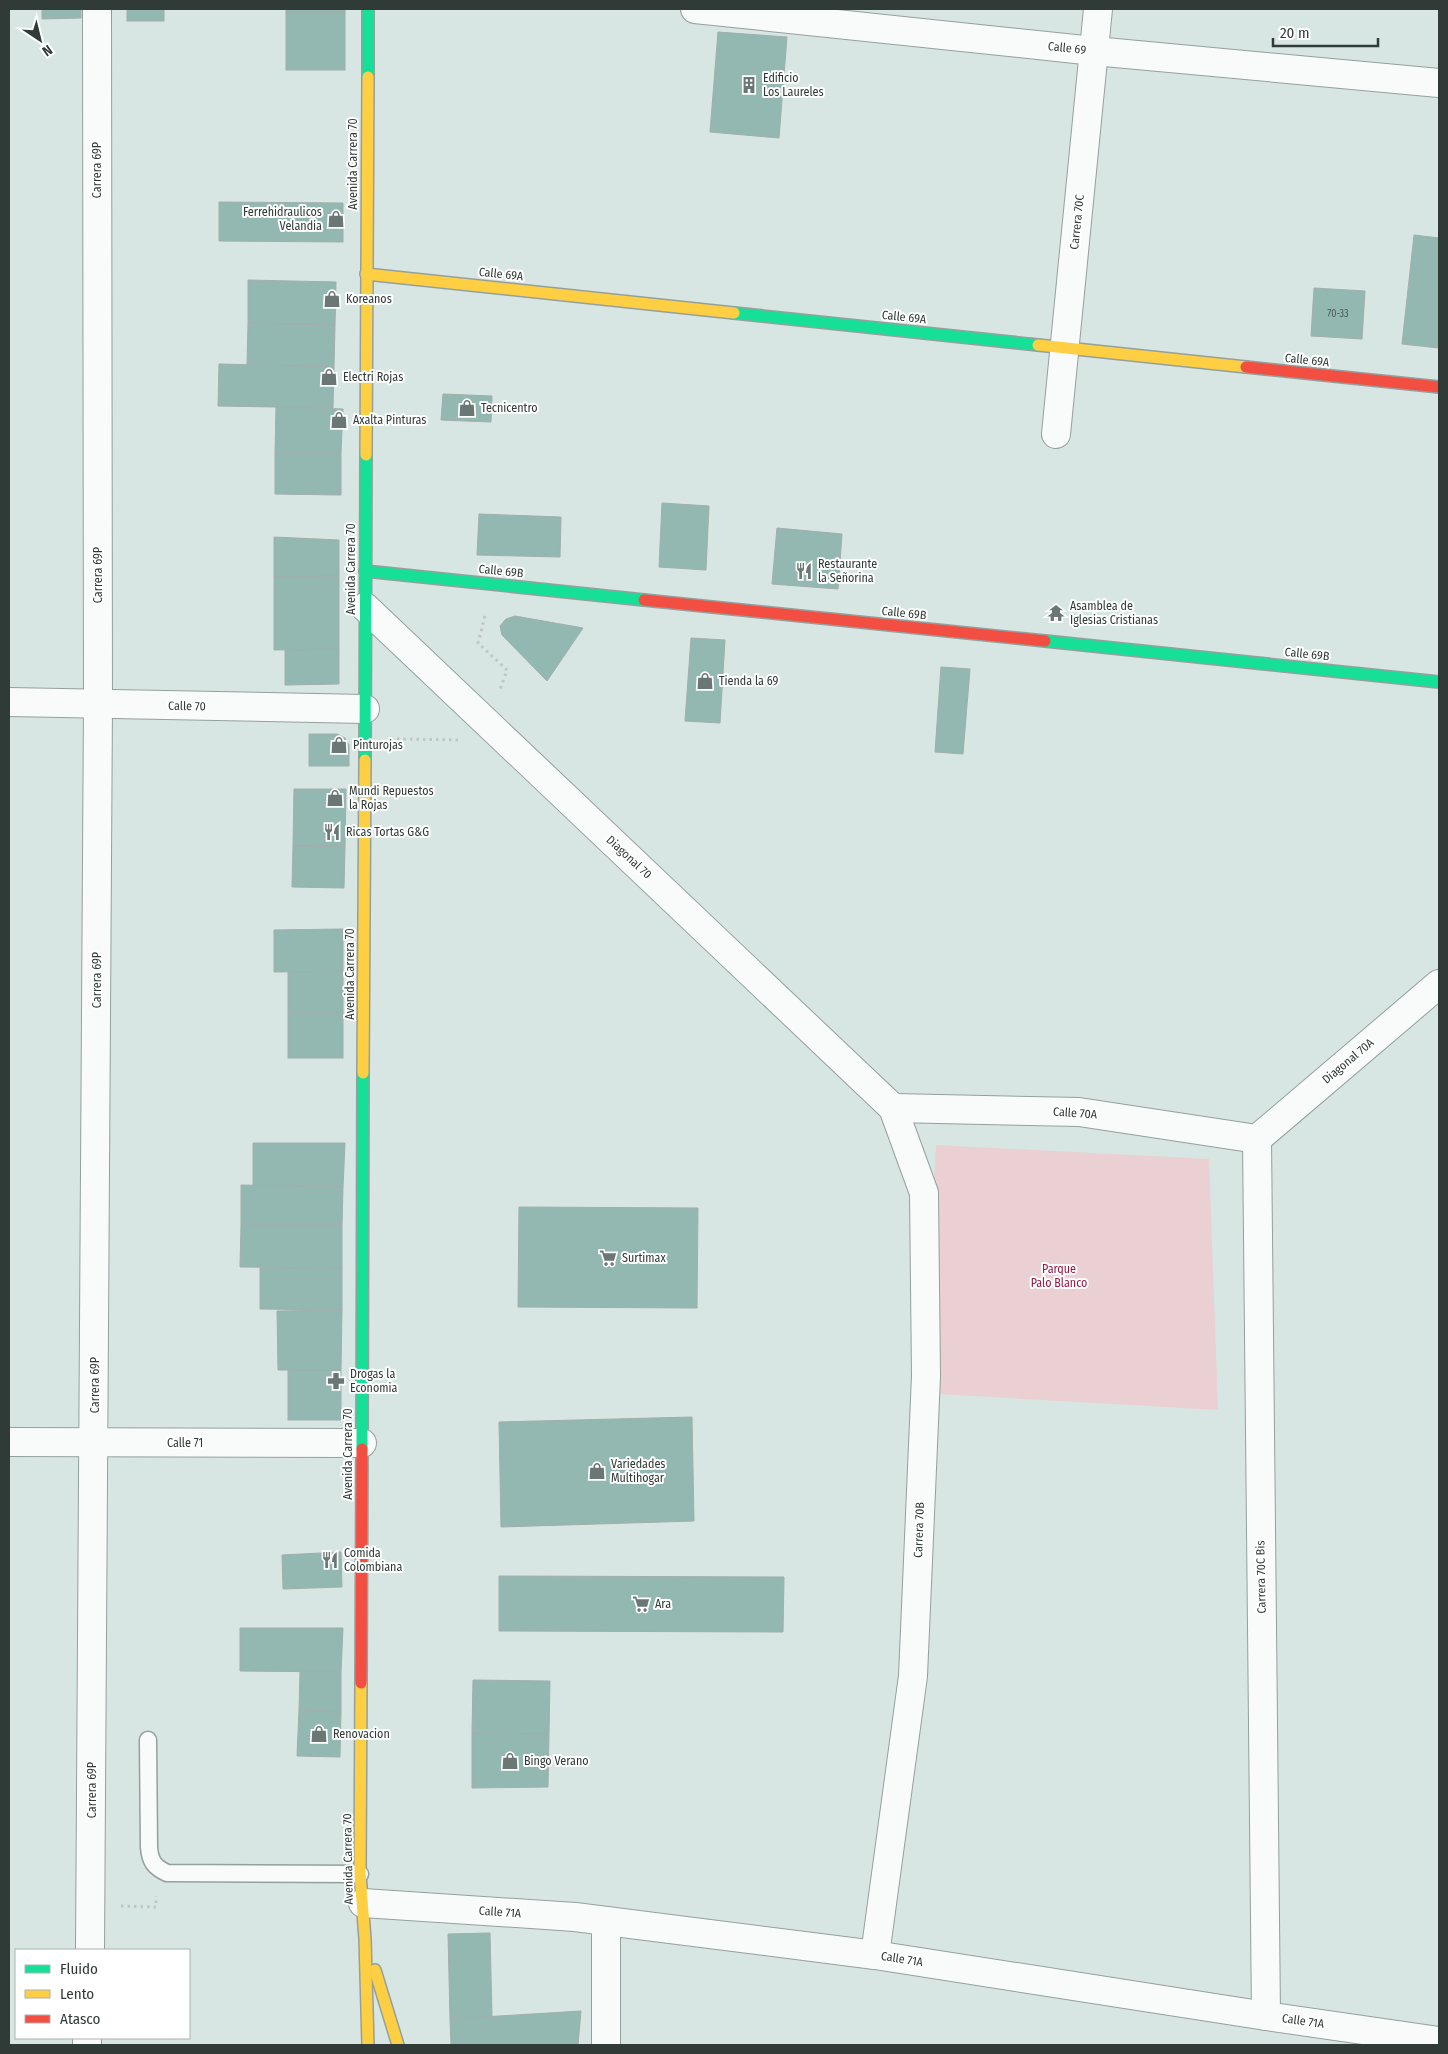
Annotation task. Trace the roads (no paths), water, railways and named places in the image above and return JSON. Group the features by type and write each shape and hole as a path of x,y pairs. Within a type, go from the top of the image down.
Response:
{"main road":[{"name":"Avenida Carrera 70","path":"368,9 360,1874 365,1940 368,2045"},
{"name":"Calle 69A","path":"366,274 1439,388"},
{"name":"Calle 69B","path":"365,571 1439,682"},
{"name":"Avenida Carrera 70","path":"365,1940 398,2045"}],"street":[{"name":"Carrera 69P","path":"90,1949 98,704 97,9"},
{"name":"Calle 69","path":"695,9 1094,51 1439,83"},
{"name":"Carrera 70C","path":"1056,434 1098,9"},
{"name":"Diagonal 70","path":"365,607 893,1108"},
{"name":"Calle 70","path":"9,702 365,709"},
{"name":"Diagonal 70A","path":"1256,1139 1439,984"},
{"name":"Calle 70A","path":"893,1108 1079,1112 1256,1139"},
{"name":"Carrera 70B","path":"875,1955 913,1676 926,1376 924,1193 893,1108"},
{"name":"Carrera 70C Bis","path":"1256,1139 1266,2016"},
{"name":"Calle 71","path":"9,1442 362,1443"},
{"name":"Calle 71A","path":"363,1903 575,1917 875,1955 1439,2041"},
{"path":"606,1921 606,2045"}],"lane":[{"path":"148,1740 149,1847 150,1859 156,1868 167,1873 360,1874"}],"place":[{"name":"Edificio Los Laureles","path":"749,85"},
{"name":"Ferrehidraulicos Velandia","path":"336,219"},
{"name":"Koreanos","path":"332,299"},
{"name":"Electri Rojas","path":"329,377"},
{"name":"Tecnicentro","path":"467,408"},
{"name":"Axalta Pinturas","path":"339,420"},
{"name":"Restaurante la Señorina","path":"804,571"},
{"name":"Asamblea de Iglesias Cristianas","path":"1056,613"},
{"name":"Tienda la 69","path":"705,681"},
{"name":"Pinturojas","path":"339,745"},
{"name":"Mundi Repuestos la Rojas","path":"335,798"},
{"name":"Ricas Tortas G&G","path":"332,832"},
{"name":"Surtimax","path":"608,1258"},
{"name":"Drogas la Economia","path":"336,1381"},
{"name":"Variedades Multihogar","path":"597,1471"},
{"name":"Comida Colombiana","path":"330,1560"},
{"name":"Ara","path":"641,1604"},
{"name":"Renovacion","path":"319,1734"},
{"name":"Bingo Verano","path":"510,1761"}],"park label":[{"name":"Parque Palo Blanco","path":"1059,1276"}]}
